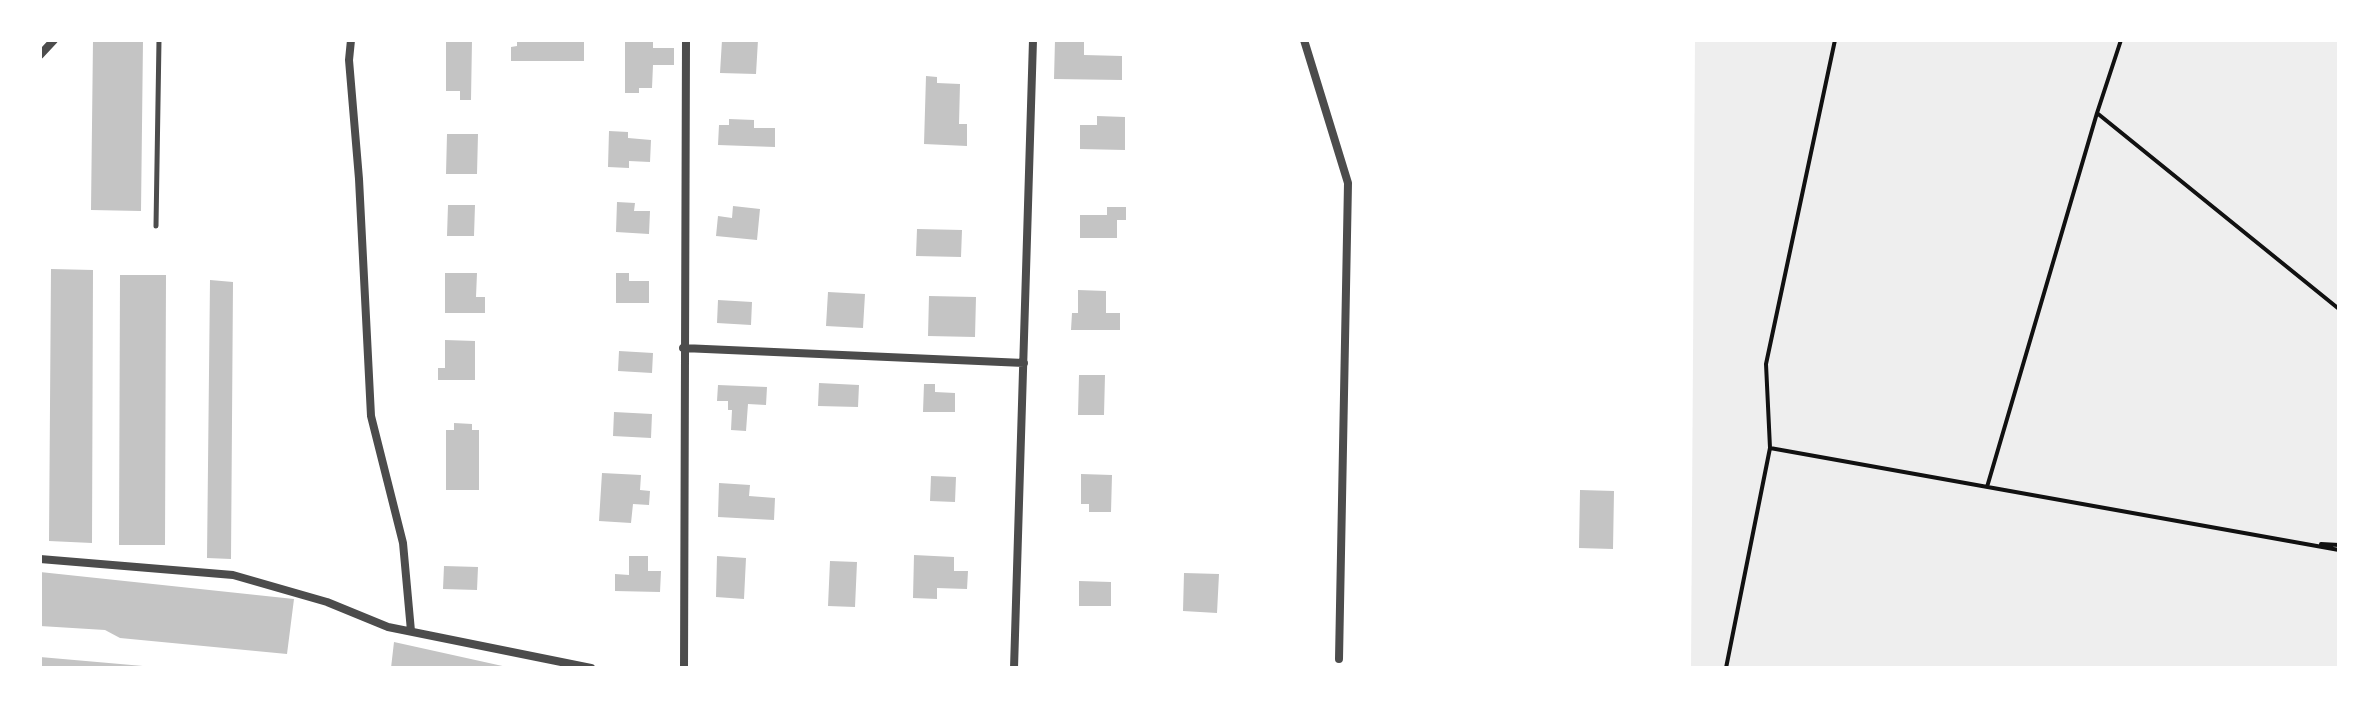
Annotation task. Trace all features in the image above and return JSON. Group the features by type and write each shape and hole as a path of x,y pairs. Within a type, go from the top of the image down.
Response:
{"street":[{"path":"40,55 54,40"},
{"path":"351,40 349,60 359,179 371,416 403,543 411,631"},
{"path":"684,668 686,40"},
{"path":"1014,668 1033,40"},
{"path":"1304,40 1348,183 1339,659"},
{"path":"683,348 1024,363"},
{"path":"40,559 233,575 327,602 388,627 591,668"}],"lane":[{"path":"156,226 159,40"}],"path":[{"path":"1726,668 1770,448 1766,364 1835,40"},
{"path":"1987,487 2121,40"},
{"path":"2097,113 2339,309"},
{"path":"1770,448 2339,547"}],"shaded area":[{"path":"1695,40 2339,40 2339,668 1691,668"}],"building":[{"path":"93,40 143,40 141,211 91,210"},
{"path":"446,40 472,40 471,100 460,100 460,91 446,91"},
{"path":"517,40 584,40 584,61 511,61 511,47 517,46"},
{"path":"625,40 653,40 653,48 674,48 674,65 653,65 652,88 639,88 639,93 625,93"},
{"path":"722,40 758,40 756,74 720,73"},
{"path":"1055,40 1084,40 1084,55 1122,56 1122,80 1054,79"},
{"path":"926,76 937,77 937,83 960,84 959,124 967,124 967,146 924,144"},
{"path":"1097,116 1125,117 1125,150 1080,149 1080,125 1097,125"},
{"path":"729,119 754,120 754,128 775,128 775,147 718,145 719,125 729,125"},
{"path":"609,131 628,132 628,138 651,140 650,162 629,161 629,168 608,167"},
{"path":"447,134 478,134 477,174 446,174"},
{"path":"617,202 635,203 634,211 650,211 649,234 616,232"},
{"path":"448,205 475,205 474,236 447,236"},
{"path":"733,206 760,209 757,240 716,236 718,216 732,218"},
{"path":"1107,207 1126,207 1126,220 1117,220 1117,238 1080,238 1080,215 1107,215"},
{"path":"917,229 962,230 961,257 916,256"},
{"path":"51,269 93,270 92,543 49,541"},
{"path":"445,273 477,273 476,297 485,297 485,313 445,313"},
{"path":"616,273 629,273 629,281 649,281 649,303 616,303"},
{"path":"120,275 166,275 165,545 119,545"},
{"path":"210,280 233,282 231,559 207,558"},
{"path":"1078,290 1106,291 1106,313 1120,313 1120,330 1071,330 1072,313 1078,313"},
{"path":"828,292 865,294 863,328 826,326"},
{"path":"929,296 976,297 975,337 928,336"},
{"path":"718,300 752,302 751,325 717,323"},
{"path":"445,340 475,341 475,380 438,380 438,368 445,368"},
{"path":"619,351 653,353 652,373 618,371"},
{"path":"1079,375 1105,375 1104,415 1078,415"},
{"path":"819,383 859,385 858,407 818,406"},
{"path":"924,384 935,384 935,392 955,393 955,412 923,412"},
{"path":"718,385 767,387 766,405 748,404 746,431 731,430 732,410 728,410 728,401 717,401"},
{"path":"614,412 652,414 651,438 613,436"},
{"path":"454,423 472,424 472,430 479,430 479,490 446,490 446,430 454,430"},
{"path":"602,473 641,475 640,490 650,491 649,505 633,504 631,523 599,521"},
{"path":"1081,474 1112,475 1111,512 1089,512 1089,504 1081,504"},
{"path":"931,476 956,477 955,502 930,501"},
{"path":"719,483 750,485 749,496 775,498 774,520 718,517"},
{"path":"1580,490 1614,491 1613,549 1579,548"},
{"path":"914,555 954,557 954,571 968,571 967,589 937,588 937,599 913,598"},
{"path":"629,556 648,556 648,571 661,571 660,592 615,591 615,574 629,575"},
{"path":"717,556 746,558 744,599 716,597"},
{"path":"830,561 857,562 855,607 828,606"},
{"path":"444,566 478,567 477,590 443,589"},
{"path":"40,572 294,599 287,654 120,638 105,630 40,626"},
{"path":"1184,573 1219,574 1217,613 1183,611"},
{"path":"1079,581 1111,582 1111,606 1079,606"},
{"path":"394,642 507,667 507,668 391,668"},
{"path":"40,657 143,666 143,668 40,668"}]}
